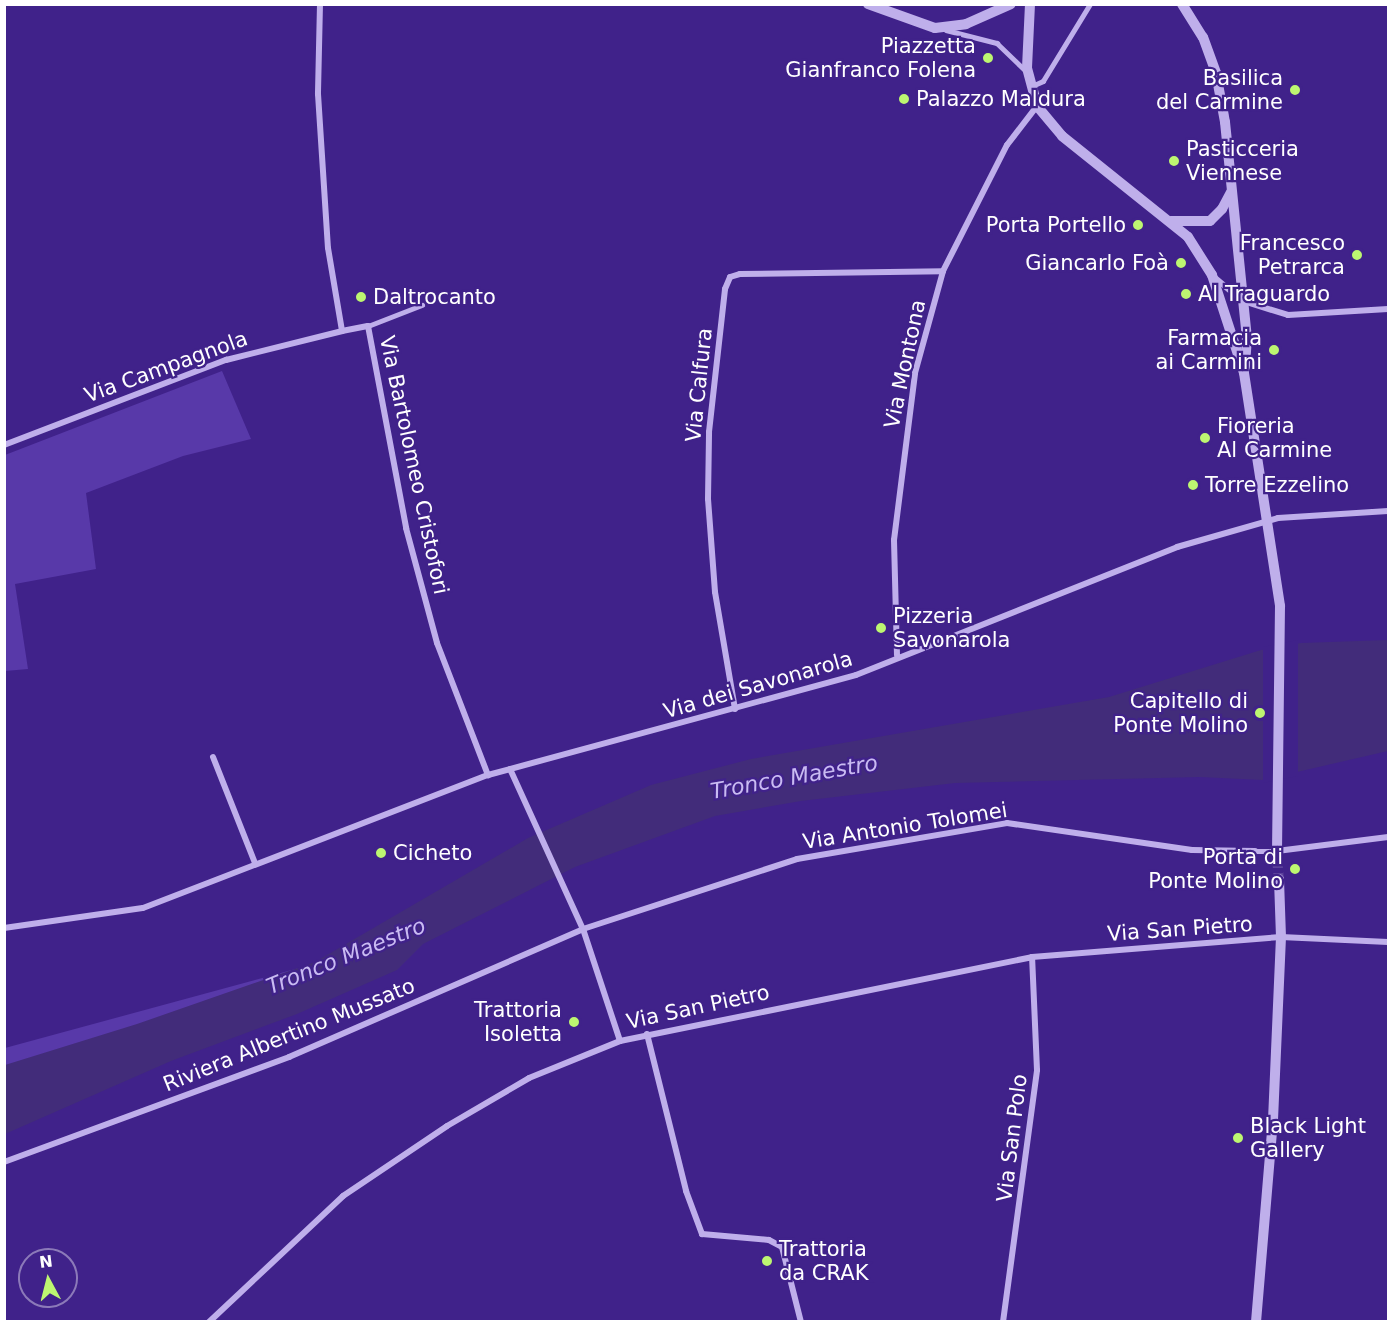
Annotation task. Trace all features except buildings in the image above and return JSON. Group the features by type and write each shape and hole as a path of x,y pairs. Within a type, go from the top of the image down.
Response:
{"street":[{"path":"320,4 318,94 327,236 342,331"},
{"path":"867,4 935,28 966,24 1011,4"},
{"path":"1030,4 1029,81 1037,106 1062,136 1171,221 1188,237 1212,275 1244,373 1264,522 1280,606 1281,809 1277,855 1389,837"},
{"path":"1182,6 1203,37 1216,74 1247,337 1244,373"},
{"name":"Via Montona","path":"897,655 894,540 915,373 943,271 1007,145 1037,106"},
{"path":"1171,221 1210,221 1222,210 1231,192"},
{"name":"Via Calfura","path":"735,709 715,592 708,499 709,432 724,289 730,278 740,274 943,271"},
{"path":"1212,275 1243,301 1288,315 1389,309"},
{"name":"Via Bartolomeo Cristofori","path":"342,331 368,326 406,528 437,643 488,775"},
{"name":"Via Campagnola","path":"4,445 226,360 342,331"},
{"name":"Via dei Savonarola","path":"4,928 143,908 488,775 856,675 897,655 1177,547 1264,522 1389,511"},
{"path":"213,757 255,863"},
{"path":"510,769 539,837 583,929 620,1041"},
{"name":"Via Antonio Tolomei","path":"583,929 796,859 1007,823 1192,850 1255,851 1277,855"},
{"path":"1256,1322 1273,1119 1281,937 1279,879"},
{"name":"Riviera Albertino Mussato","path":"4,1162 289,1057 583,929"},
{"name":"Via San Pietro","path":"209,1322 343,1196 447,1125 529,1078 620,1041 1032,957 1281,937 1389,942"},
{"name":"Via San Polo","path":"1003,1322 1037,1070 1032,957"},
{"path":"647,1034 686,1191 702,1234 769,1240 782,1247 801,1322"}],"lane":[{"path":"935,28 997,43 1020,62 1029,81 1043,81 1090,4"},
{"path":"368,326 422,305"}],"shaded area":[{"path":"222,371 251,439 183,456 86,493 96,569 15,584 28,669 5,671 5,455"},
{"path":"347,955 5,1090 5,1048"}],"water":[{"name":"Tronco Maestro","path":"1388,640 1388,751 1262,780 1200,777 955,783 801,801 715,816 575,867 423,944 397,970 297,1014 171,1061 5,1134 5,1065 137,1024 315,962 528,838 651,785 751,759 1109,697 1261,650 1301,643"}],"pier":[{"path":"1298,640 1298,776 1263,783 1263,719 1258,718 1257,708 1263,707 1263,647"}],"tunnel":[{"path":"1277,858 1279,879"}],"place":[{"name":"Piazzetta Gianfranco Folena","path":"988,58"},
{"name":"Basilica del Carmine","path":"1295,90"},
{"name":"Palazzo Maldura","path":"904,99"},
{"name":"Pasticceria Viennese","path":"1174,161"},
{"name":"Porta Portello","path":"1138,225"},
{"name":"Francesco Petrarca","path":"1357,255"},
{"name":"Giancarlo Foà","path":"1181,263"},
{"name":"Al Traguardo","path":"1186,294"},
{"name":"Daltrocanto","path":"361,297"},
{"name":"Farmacia ai Carmini","path":"1274,350"},
{"name":"Fioreria Al Carmine","path":"1205,438"},
{"name":"Torre Ezzelino","path":"1193,485"},
{"name":"Pizzeria Savonarola","path":"881,628"},
{"name":"Capitello di Ponte Molino","path":"1260,713"},
{"name":"Cicheto","path":"381,853"},
{"name":"Porta di Ponte Molino","path":"1295,869"},
{"name":"Trattoria Isoletta","path":"574,1022"},
{"name":"Black Light Gallery","path":"1238,1138"},
{"name":"Trattoria da CRAK","path":"767,1261"}]}
